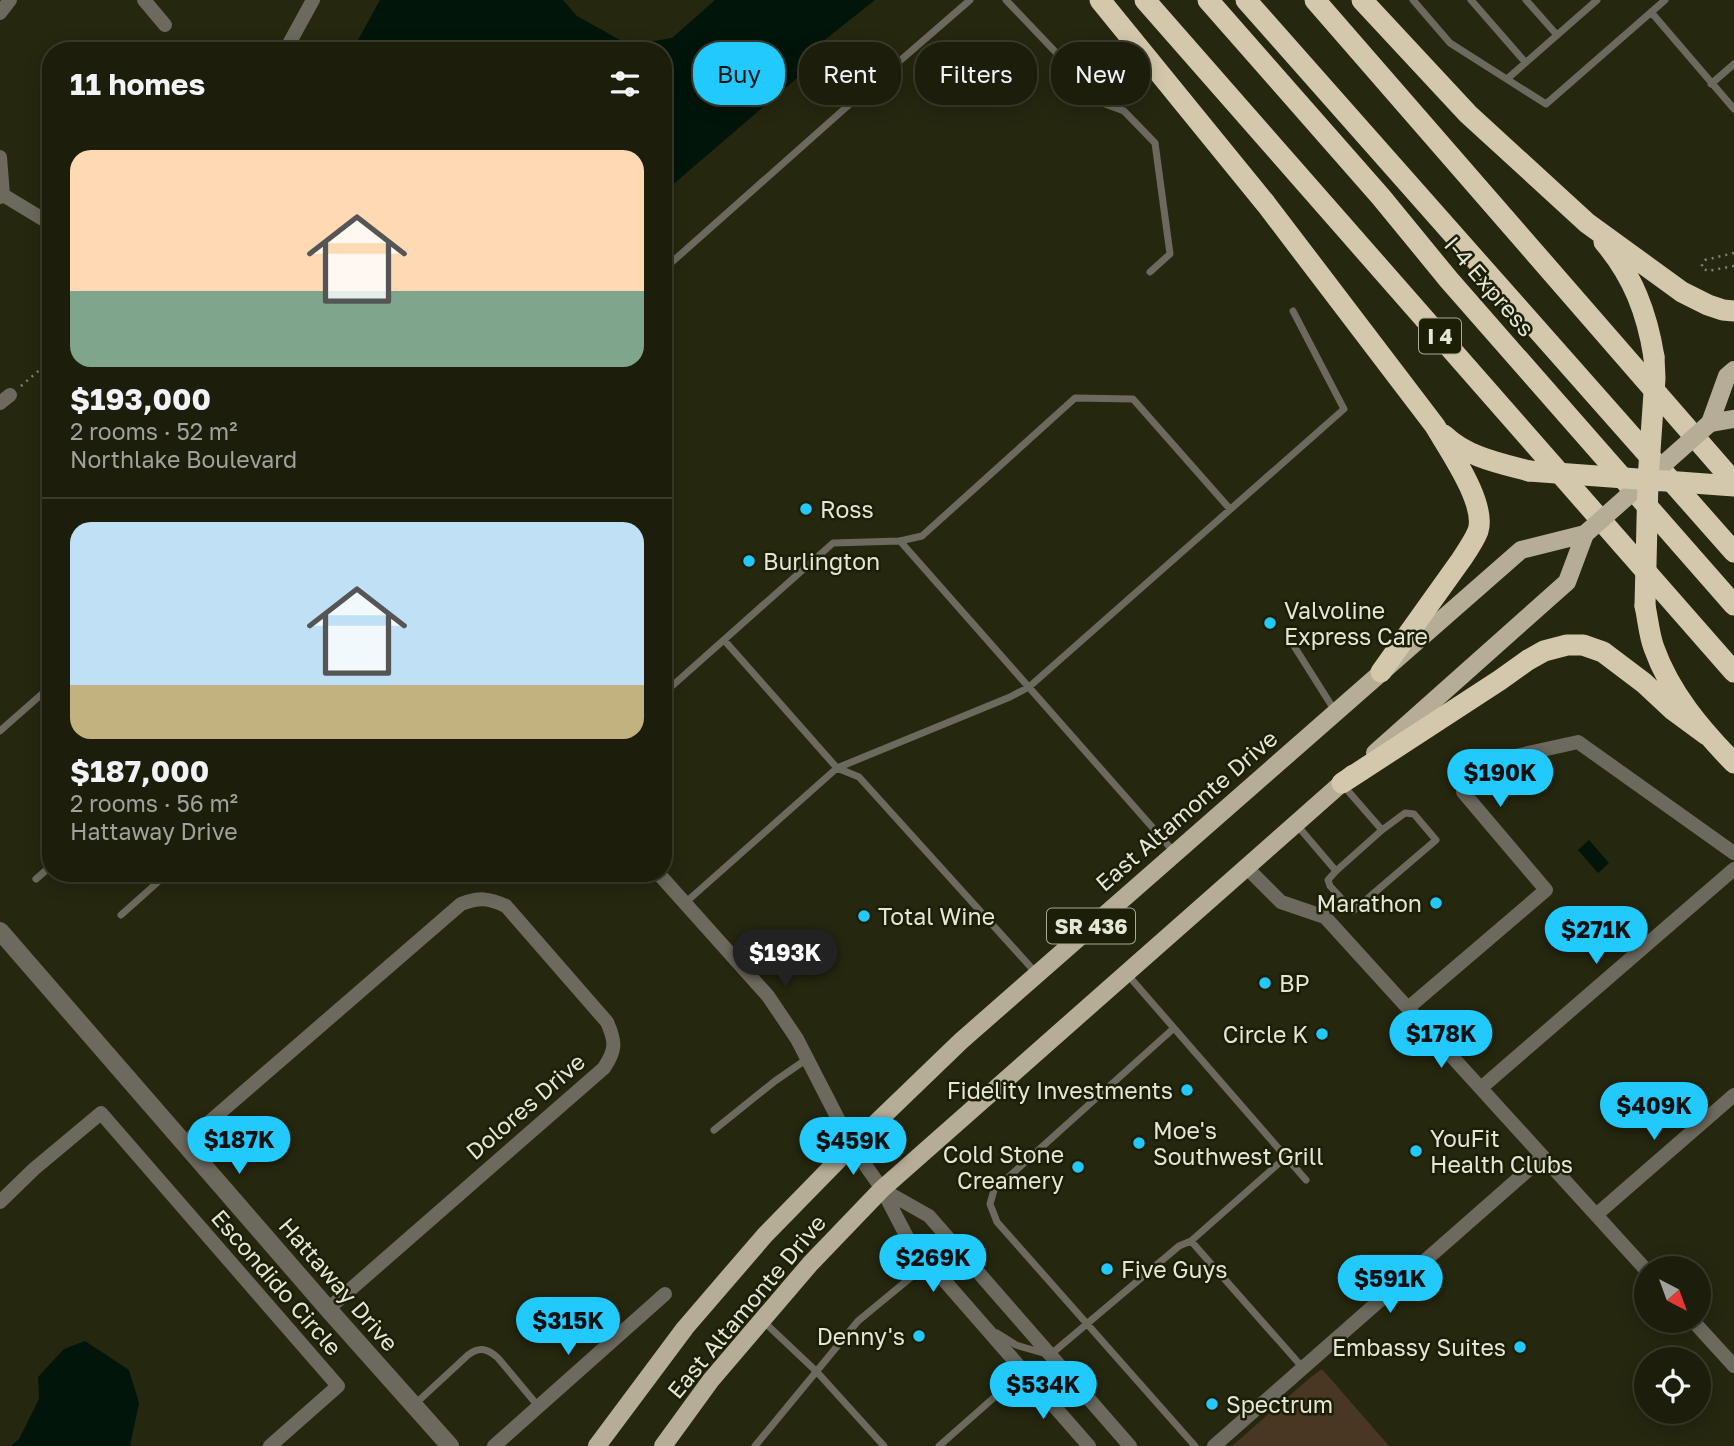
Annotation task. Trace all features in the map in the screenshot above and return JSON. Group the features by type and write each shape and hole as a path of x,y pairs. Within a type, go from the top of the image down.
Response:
{"highway":[{"path":"1100,0 1266,204 1435,426 1457,462 1476,502 1478,530 1461,560 1381,672"},
{"name":"I 4","path":"1145,0 1734,672"},
{"name":"I-4 Express","path":"1209,0 1381,197 1458,291 1734,605"},
{"name":"I-4 Express","path":"1246,0 1734,552"},
{"path":"1315,0 1734,484"},
{"path":"1362,0 1468,114 1587,223 1682,292 1708,305 1734,311"},
{"path":"1587,223 1613,253 1638,294 1650,331 1654,357 1654,390 1648,480 1645,606 1653,646 1667,679 1683,703 1707,735 1734,763"},
{"path":"1435,426 1452,442 1480,457 1529,471 1734,484"},
{"path":"1342,783 1544,650 1567,645 1583,645 1603,652 1644,682 1673,710 1707,735"}],"main road":[{"name":"SR 436","path":"1381,672 1521,550 1585,534 1648,480 1710,423 1727,376 1734,369"},
{"path":"1710,423 1734,419"},
{"name":"SR 436","path":"1342,783 1567,582 1585,534"},
{"name":"East Altamonte Drive","path":"597,1446 694,1317 765,1235 852,1146 961,1041 1381,672"},
{"name":"East Altamonte Drive","path":"663,1446 711,1380 762,1320 810,1264 882,1189 1342,783"}],"street":[{"path":"0,13 10,0"},
{"path":"144,0 165,25"},
{"path":"290,42 313,0"},
{"path":"0,157 2,196 42,219"},
{"path":"1408,1008 1546,890 1463,792 1497,760 1578,742 1734,853"},
{"path":"1246,867 1281,902 1325,917 1634,1257"},
{"path":"1481,1088 1734,869"},
{"path":"666,882 768,996 797,1039 852,1146 882,1189 908,1239 1089,1446"},
{"name":"Dolores Drive","path":"185,1143 461,904 476,898 492,900 506,906 589,1001 607,1022 614,1037 613,1054 604,1068 328,1309"},
{"name":"Hattaway Drive","path":"0,931 450,1446"},
{"path":"1596,1215 1734,1095"},
{"name":"Escondido Circle","path":"0,1202 34,1168 101,1113 338,1387 270,1446"},
{"path":"1214,1446 1543,1157"},
{"path":"882,1189 929,1216 1130,1446"},
{"path":"494,1446 665,1294"},
{"path":"1705,1334 1734,1366"}],"lane":[{"path":"672,262 970,0"},
{"path":"1006,0 1105,104 1124,110 1155,143 1170,254 1150,272"},
{"path":"1413,0 1450,43 1546,104 1665,0"},
{"path":"1471,0 1525,62"},
{"path":"1526,0 1557,35"},
{"path":"1507,79 1597,0"},
{"path":"1651,12 1734,109"},
{"path":"1712,84 1734,65"},
{"path":"685,903 837,768 1029,687 1344,409 1293,311"},
{"path":"672,686 834,543 900,541 922,536 1075,398 1133,399 1230,509"},
{"path":"900,541 1175,853"},
{"path":"724,640 837,768 859,777 1037,974"},
{"path":"1294,646 1335,712"},
{"path":"0,731 42,696"},
{"path":"1342,783 1382,830"},
{"path":"1405,813 1414,814 1436,840 1353,911 1330,886 1328,880 1336,871 1405,813"},
{"path":"1295,824 1336,871"},
{"path":"36,879 42,874"},
{"path":"121,915 157,882"},
{"path":"1126,973 1306,1180"},
{"path":"1174,1028 994,1190 990,1204 997,1222 1195,1446"},
{"path":"714,1130 775,1081 808,1059"},
{"path":"983,1324 1016,1345 1050,1355 1179,1246 1191,1241 1286,1157"},
{"path":"1191,1241 1303,1368"},
{"path":"755,1446 858,1321 915,1274"},
{"path":"762,1320 817,1372 884,1446"},
{"path":"414,1405 468,1355 484,1349 498,1359 538,1406"},
{"path":"939,1446 1024,1371 1056,1380 1097,1409"}],"path":[{"path":"1734,253 1705,260 1702,264 1704,270 1708,271 1734,265"},
{"path":"5,399 42,368"}],"shaded area":[{"path":"380,0 563,0 577,16 624,42 357,42"},
{"path":"715,0 875,0 822,42 799,42 799,76 785,88 785,42 693,42 693,105 765,105 672,185 672,42 647,42 672,38"},
{"path":"1589,840 1609,863 1598,873 1578,850"},
{"path":"85,1341 129,1370 139,1403 130,1446 11,1446 19,1439 39,1399 38,1377 64,1349"},
{"path":"1322,1369 1389,1446 1232,1446 1311,1377"}],"place":[{"name":"Ross","path":"806,509"},
{"name":"Burlington","path":"749,561"},
{"name":"Valvoline Express Care","path":"1270,623"},
{"name":"Marathon","path":"1436,903"},
{"name":"Total Wine","path":"864,916"},
{"name":"BP","path":"1265,983"},
{"name":"Circle K","path":"1322,1034"},
{"name":"Fidelity Investments","path":"1187,1090"},
{"name":"Moe's Southwest Grill","path":"1139,1143"},
{"name":"YouFit Health Clubs","path":"1416,1151"},
{"name":"Cold Stone Creamery","path":"1078,1167"},
{"name":"Five Guys","path":"1107,1269"},
{"name":"Denny's","path":"919,1336"},
{"name":"Embassy Suites","path":"1520,1347"},
{"name":"Spectrum","path":"1212,1404"}]}
